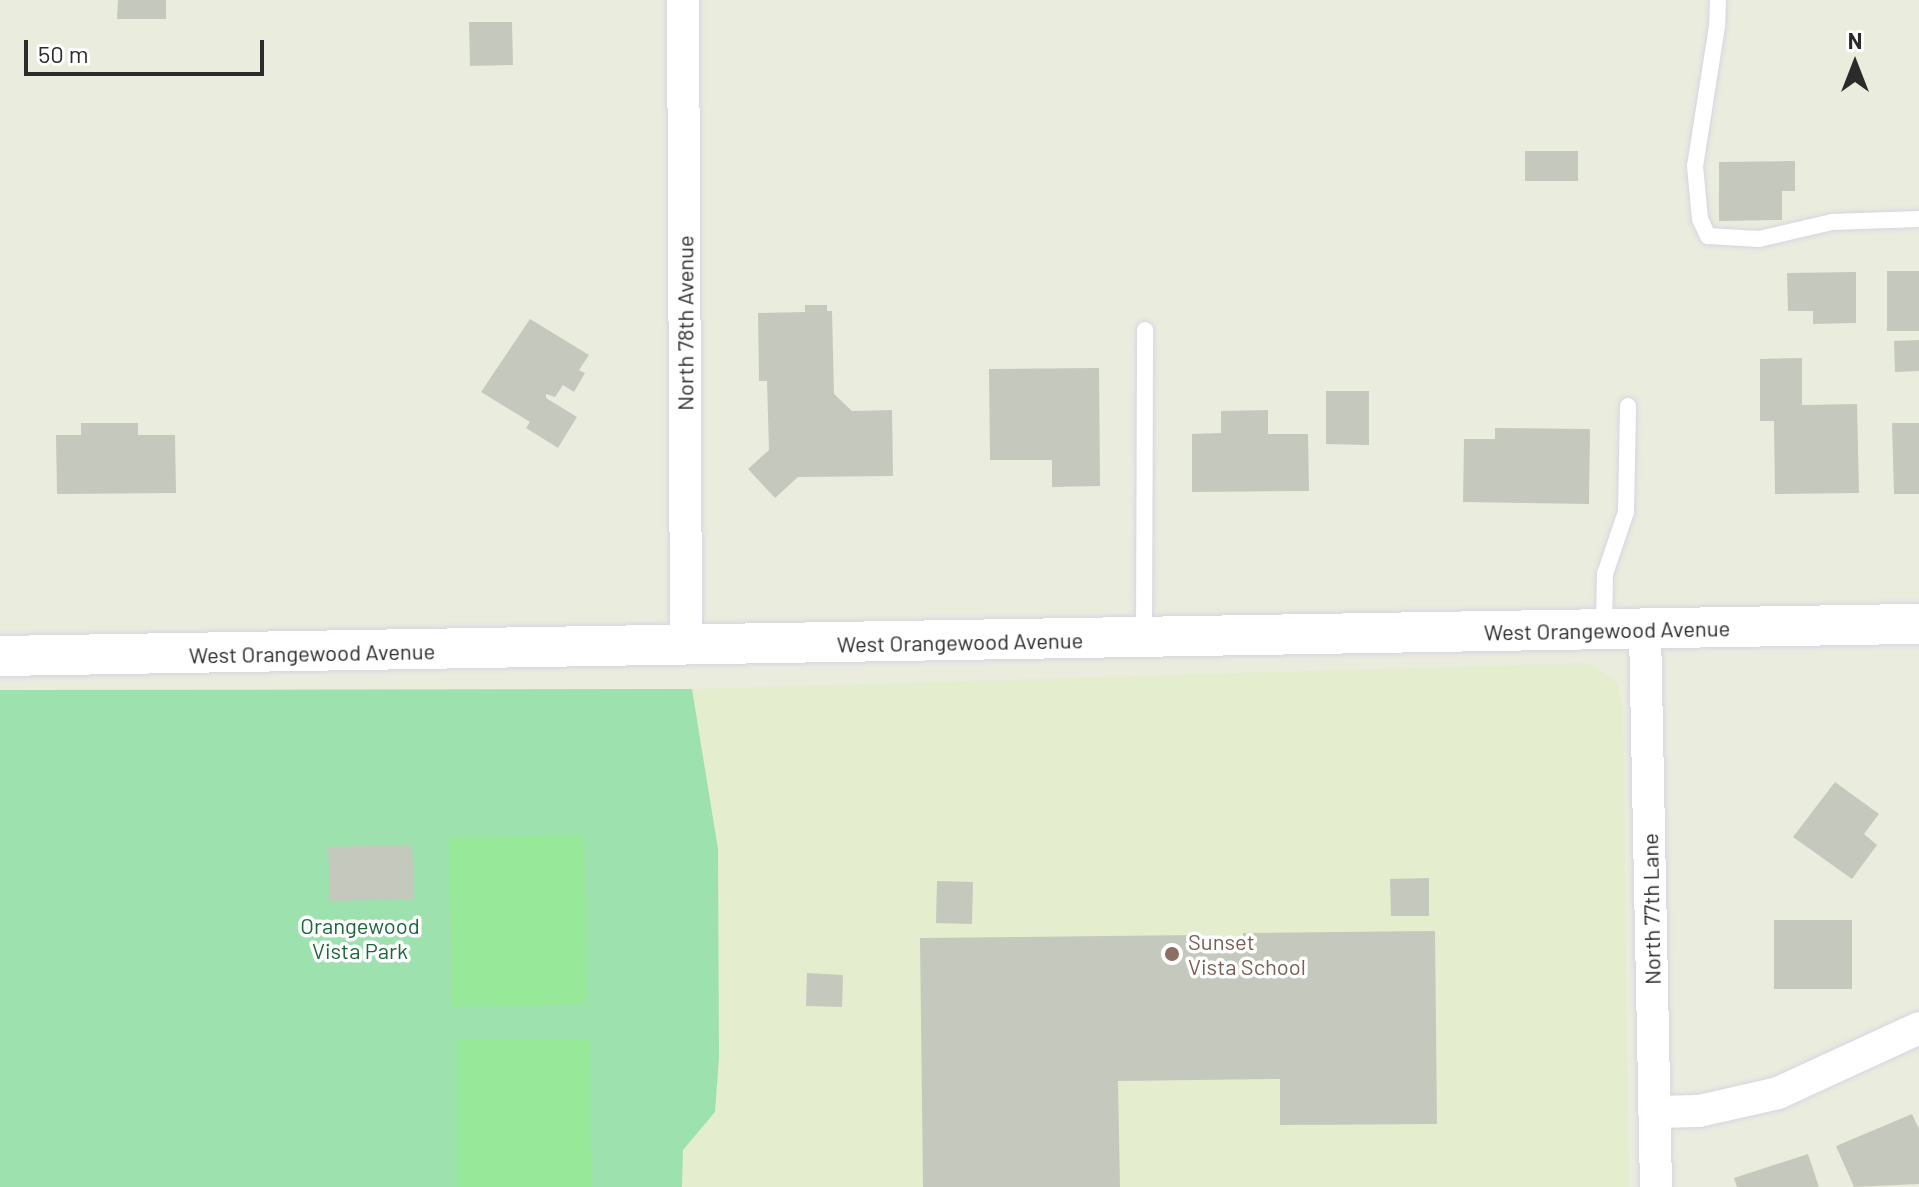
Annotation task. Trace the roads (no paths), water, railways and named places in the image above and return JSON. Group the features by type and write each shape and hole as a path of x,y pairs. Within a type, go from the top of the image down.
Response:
{"street":[{"name":"North 78th Avenue","path":"683,0 686,646"},
{"name":"West Orangewood Avenue","path":"0,656 1919,624"},
{"name":"North 77th Lane","path":"1645,630 1656,1187"},
{"path":"1654,1112 1699,1111 1778,1093 1919,1028"}],"lane":[{"path":"1718,0 1717,26 1695,166 1700,219 1708,236 1759,239 1832,222 1919,219"},
{"path":"1144,638 1145,330"},
{"path":"1604,631 1605,574 1626,512 1628,406"}],"place":[{"name":"Sunset Vista School","path":"1172,954"}],"park label":[{"name":"Orangewood Vista Park","path":"360,938"}]}
